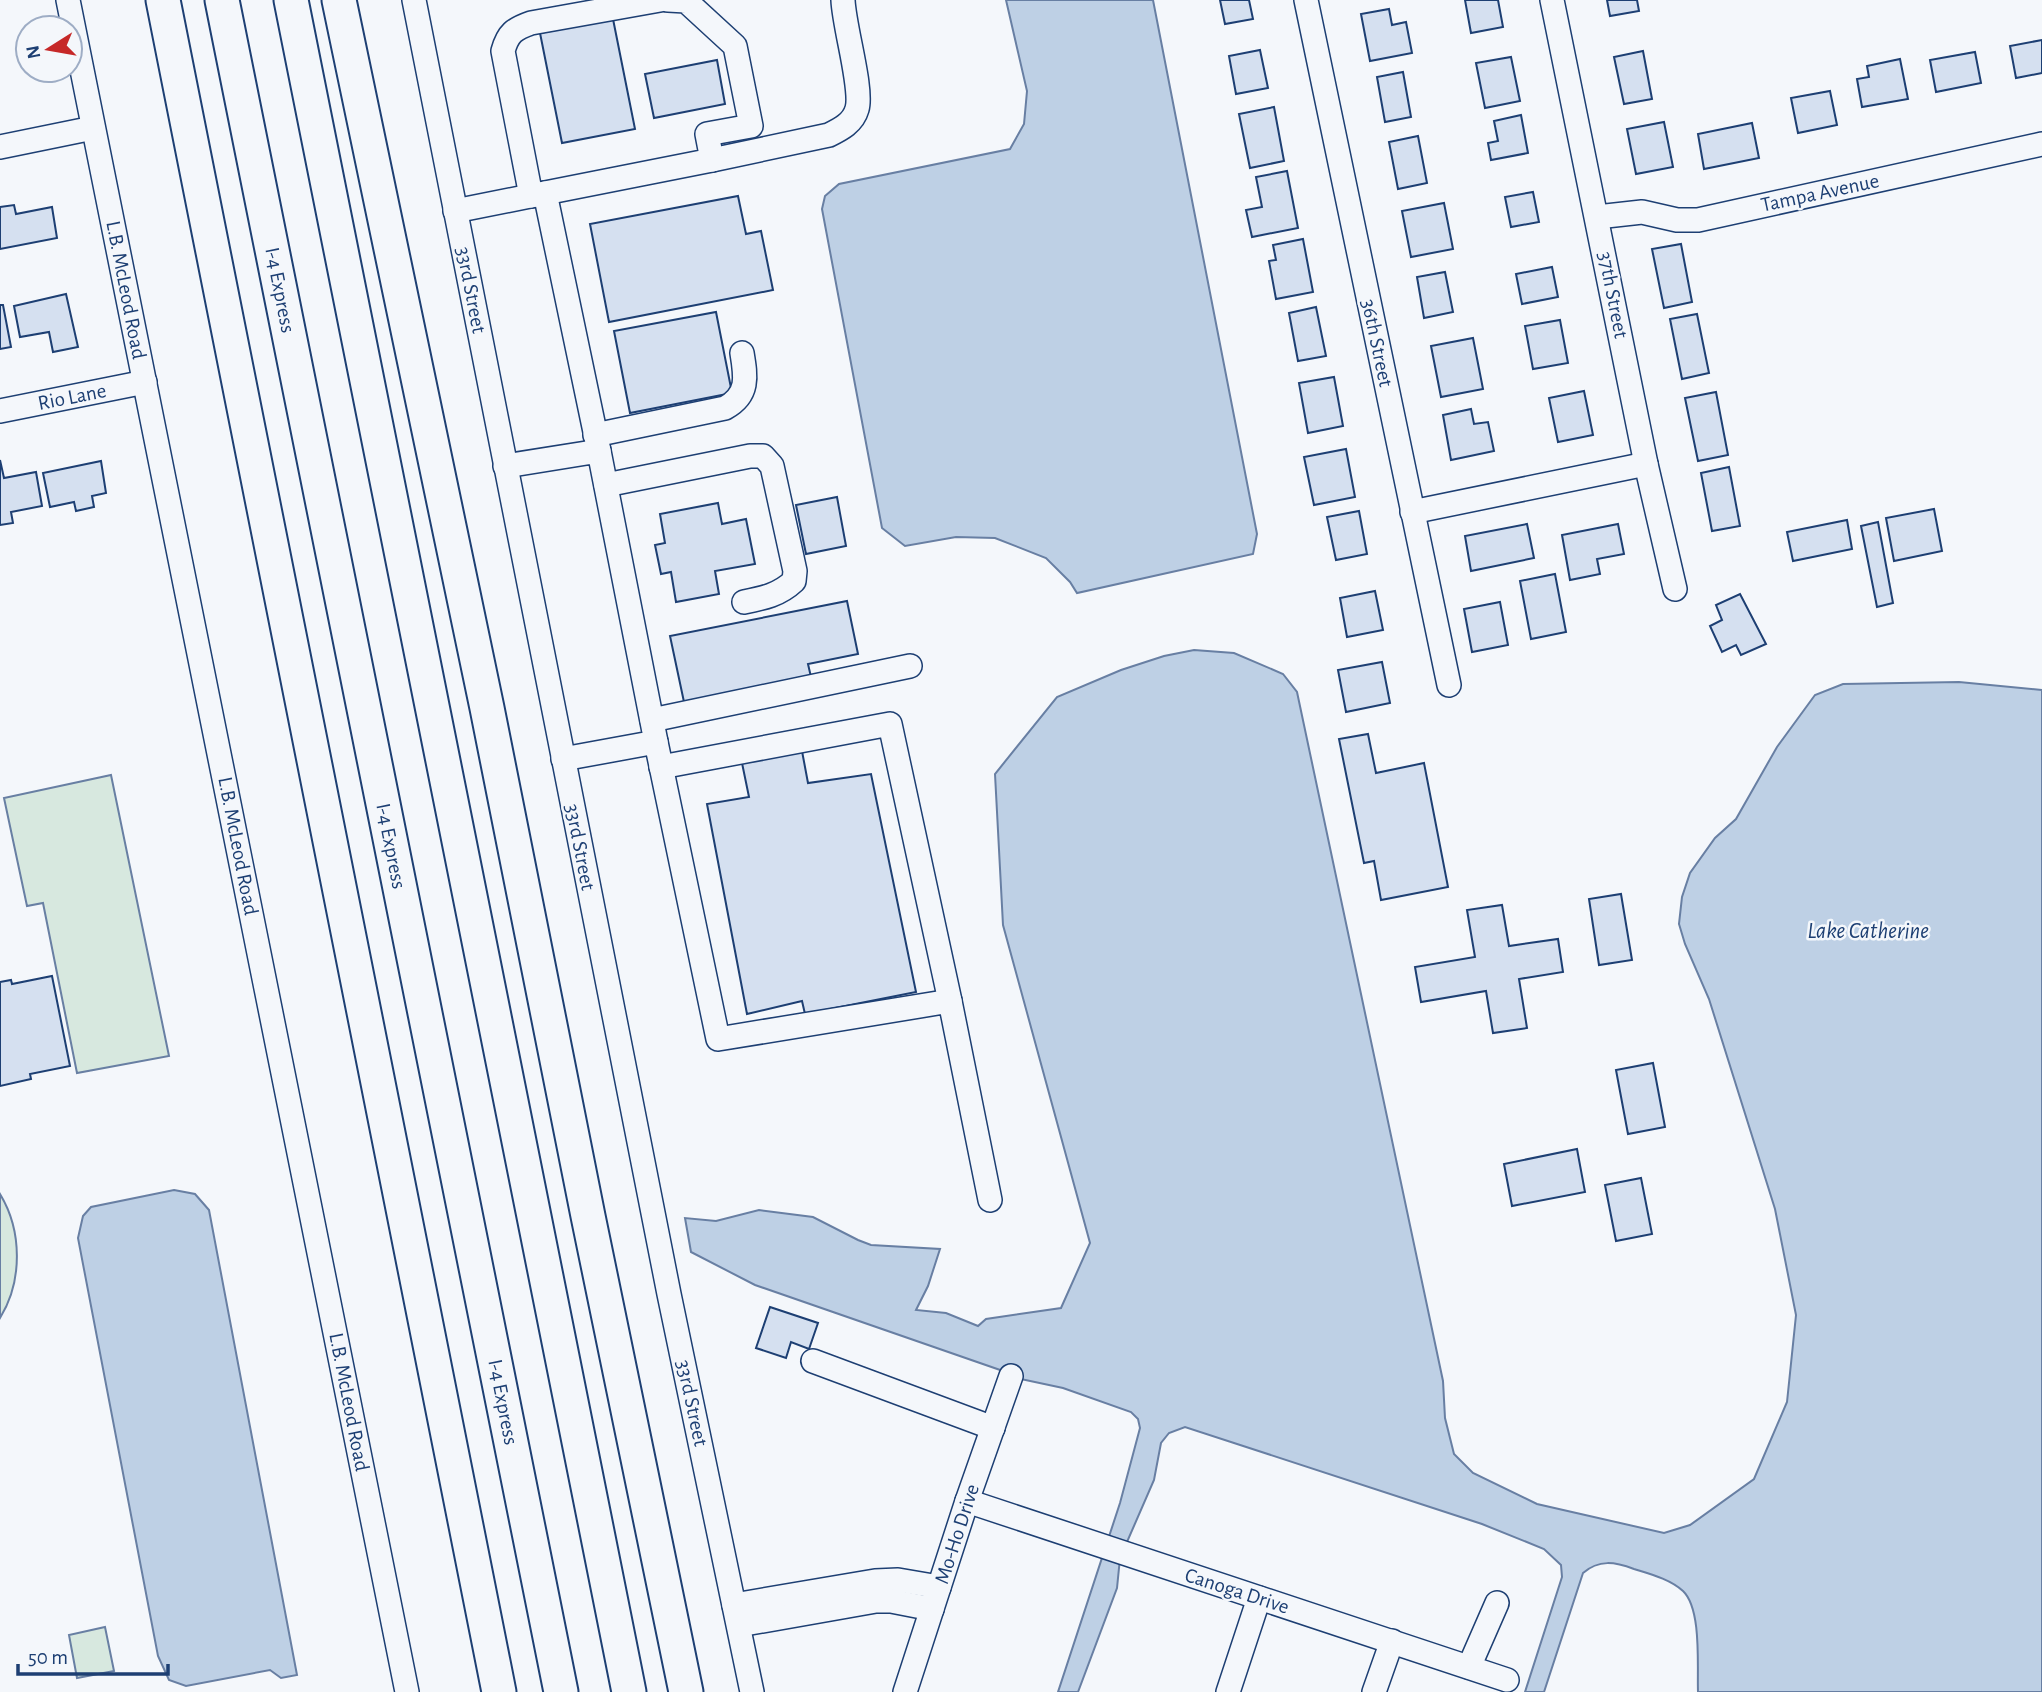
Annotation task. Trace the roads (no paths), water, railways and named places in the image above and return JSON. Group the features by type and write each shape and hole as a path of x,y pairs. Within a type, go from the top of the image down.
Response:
{"highway":[{"path":"142,0 230,347"},
{"path":"163,0 499,1692"},
{"name":"I-4 Express","path":"222,0 561,1692"},
{"path":"291,0 629,1692"},
{"path":"339,0 487,708 587,1216 686,1692"}],"street":[{"name":"L.B. McLeod Road","path":"68,0 407,1692"},
{"name":"33rd Street","path":"414,0 668,1293 752,1692"},
{"path":"660,0 531,23 514,29 506,38 503,51 597,443 718,1038 950,1001"},
{"path":"668,0 686,1 735,47 751,126 707,134 712,160"},
{"path":"455,212 829,135 847,126 857,109 858,91 843,0"},
{"name":"36th Street","path":"1306,0 1449,685"},
{"name":"37th Street","path":"1552,0 1646,464 1675,589"},
{"path":"0,147 93,128"},
{"name":"Tampa Avenue","path":"1597,217 1642,212 1677,220 1698,220 2042,144"},
{"path":"505,466 725,408 737,401 744,389 742,353"},
{"name":"Rio Lane","path":"0,411 145,382"},
{"path":"606,485 750,456 763,456 772,466 795,571 794,581 786,589 770,597 744,602"},
{"path":"1412,512 1646,464"},
{"path":"563,759 654,731 910,666"},
{"path":"662,767 890,724 990,1200"},
{"path":"813,1361 993,1428"},
{"name":"Mo-Ho Drive","path":"905,1692 1011,1376"},
{"name":"Canoga Drive","path":"967,1501 1507,1680"},
{"path":"737,1615 935,1598"},
{"path":"1228,1692 1259,1598"},
{"path":"1469,1667 1497,1603"},
{"path":"1374,1692 1392,1642"}],"water":[{"path":"1006,0 1153,0 1257,534 1253,554 1077,593 1046,558 995,538 956,537 905,546 882,528 822,209 825,196 839,184 1010,149 1024,124 1027,91"},
{"name":"Lake Catherine","path":"1194,650 1234,653 1283,674 1297,692 1443,1381 1445,1418 1454,1454 1473,1473 1537,1504 1664,1533 1690,1525 1754,1479 1787,1402 1796,1315 1775,1209 1709,999 1679,924 1682,897 1690,873 1715,838 1736,819 1777,747 1815,695 1843,684 1959,682 2042,690 2042,1692 1698,1692 1696,1624 1689,1599 1683,1591 1666,1580 1607,1563 1595,1565 1583,1573 1544,1692 1525,1692 1562,1577 1561,1565 1544,1549 1482,1524 1185,1427 1169,1433 1161,1443 1154,1480 1120,1558 1117,1588 1078,1692 1058,1692 1120,1503 1140,1428 1138,1419 1131,1412 1063,1388 1016,1378 1003,1371 755,1285 691,1252 685,1218 716,1221 759,1210 813,1217 871,1245 940,1249 928,1286 916,1310 946,1313 978,1326 986,1319 1061,1308 1090,1243 1003,925 995,774 1057,697 1121,670 1164,656"},
{"path":"174,1190 195,1194 209,1210 297,1675 281,1678 270,1670 186,1686 169,1680 158,1656 78,1238 83,1216 91,1207"}]}
